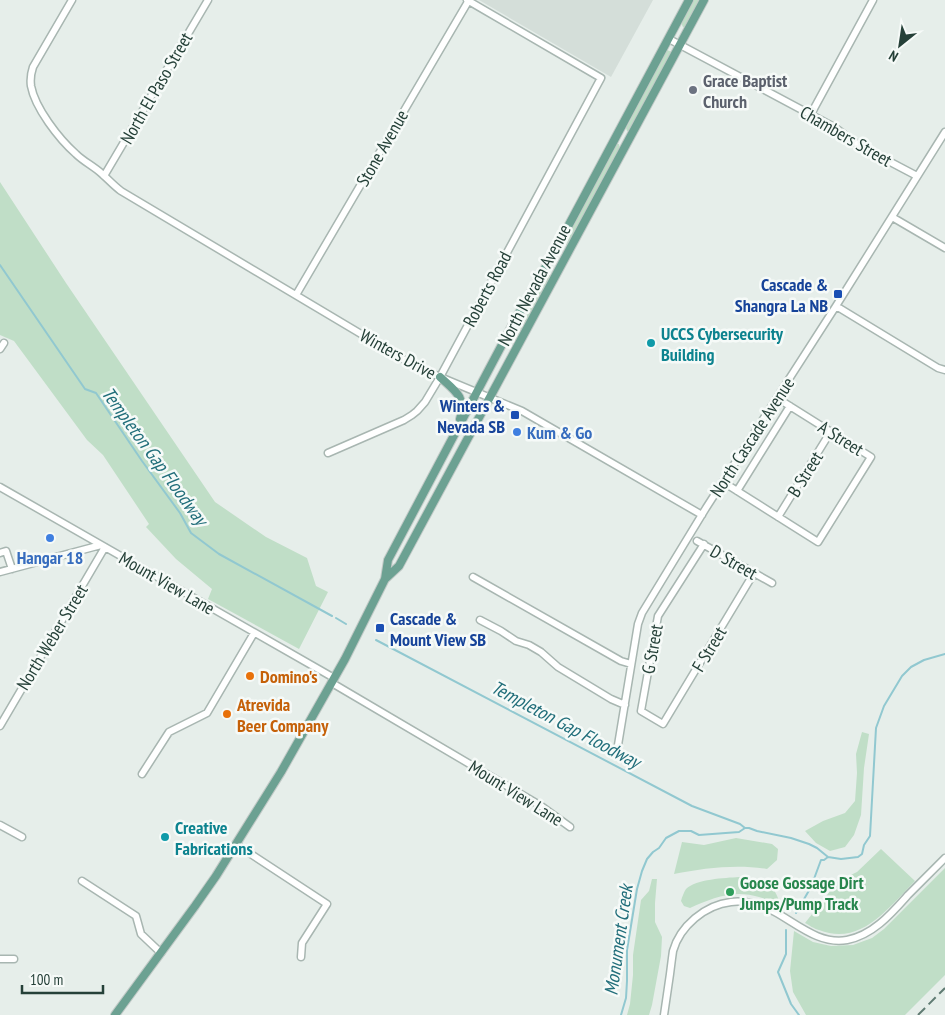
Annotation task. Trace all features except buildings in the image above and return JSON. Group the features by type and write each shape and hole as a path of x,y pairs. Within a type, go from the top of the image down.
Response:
{"main road":[{"name":"North Nevada Avenue","path":"114,1015 195,906 237,845 333,681 385,579 388,560 515,320 556,249 690,0"},
{"name":"North Nevada Avenue","path":"385,579 400,566 704,0"},
{"path":"440,378 462,400 462,415 455,435"}],"street":[{"name":"Winters Drive","path":"72,0 33,67 31,85 43,112 60,138 112,184 408,362 440,378 508,404 543,422 702,514"},
{"name":"North El Paso Street","path":"104,176 208,0"},
{"name":"Roberts Road","path":"328,453 404,420 422,407 440,378 602,78 468,0"},
{"name":"Stone Avenue","path":"296,295 468,0"},
{"path":"811,114 872,0"},
{"name":"Chambers Street","path":"669,39 811,114 840,131 860,146 917,176"},
{"name":"North Cascade Avenue","path":"618,744 638,624 642,613 694,538 702,514 945,132"},
{"path":"617,135 628,141"},
{"path":"892,217 945,248"},
{"path":"556,249 567,255"},
{"path":"836,306 938,368 945,370"},
{"path":"0,349 4,343"},
{"name":"A Street","path":"777,398 871,457 818,542 778,517"},
{"path":"736,491 790,406"},
{"name":"B Street","path":"778,517 831,431"},
{"path":"723,482 778,517"},
{"name":"Mount View Lane","path":"0,487 254,632 533,801 570,826"},
{"name":"D Street","path":"694,538 772,583"},
{"name":"G Street","path":"663,724 641,711 658,616 704,544"},
{"path":"0,572 103,546"},
{"name":"North Weber Street","path":"0,726 103,546"},
{"path":"0,553 6,551 12,569"},
{"name":"F Street","path":"663,724 754,573"},
{"path":"473,577 621,661 631,664"},
{"path":"480,620 501,631 516,642 529,645 541,652 558,668 611,699 625,705"},
{"path":"142,774 169,732 207,713 254,632"},
{"path":"0,825 22,837"},
{"path":"237,845 327,904 302,943 301,957"},
{"path":"664,1015 674,950 681,934 690,922 703,912 730,902 745,902 759,905 774,912 817,936 836,940 848,940 867,933 877,926 945,858"},
{"path":"82,881 136,916 141,934 160,953"},
{"path":"0,959 14,959"}],"shaded area":[{"path":"479,0 653,0 611,77"}],"green space":[{"path":"693,0 701,0 687,25 683,27 682,22"},
{"path":"667,50 672,52 630,131 627,131 626,128 635,107"},
{"path":"617,144 619,144 620,150 569,244 566,245 578,213"},
{"path":"0,182 66,283 215,502 266,537 307,558 316,586 328,592 299,649 208,599 212,589 176,559 146,527 149,524 103,455 87,440 14,341 0,335"},
{"path":"550,275 550,281 500,374 545,276"},
{"path":"862,732 869,734 864,768 861,815 854,835 845,847 830,851 816,843 805,831 823,821 845,813 855,801 856,754"},
{"path":"736,838 772,844 778,849 777,860 767,869 720,867 674,874 682,842 704,845"},
{"path":"881,849 915,881 884,912 873,922 861,929 848,933 834,934 805,923 838,881 857,872"},
{"path":"945,868 945,975 905,1015 806,1015 793,992 790,971 794,931 813,942 831,946 853,945 872,938 884,929"},
{"name":"Goose Gossage Dirt Jumps/Pump Track","path":"739,877 761,880 771,886 781,906 762,898 741,894 715,898 690,908 684,906 681,901 686,889 697,883"},
{"path":"652,879 657,879 655,922 662,937 661,956 652,1005 649,1015 627,1015 630,1004 633,955 641,900 649,891"}],"waterway":[{"name":"Templeton Gap Floodway","path":"0,265 85,389 96,393 180,513 191,533 219,554 332,616"},
{"name":"Templeton Gap Floodway","path":"336,618 346,624"},
{"name":"Templeton Gap Floodway","path":"376,640 692,806 740,824 745,828"},
{"name":"Monument Creek","path":"621,1015 626,998 627,950 637,889 647,859 653,852 659,848 666,838 679,831 691,831 699,835 739,832 749,828 809,844 828,857 841,859 858,857 862,854 864,845 870,836 876,728 884,706 902,676 911,667 924,660 945,654"},
{"path":"796,913 811,887 821,860 828,857"},
{"path":"786,930 786,954 778,972 791,1004 799,1015"}],"railway":[{"path":"918,1015 945,988"}],"place":[{"name":"Grace Baptist Church","path":"693,90"},
{"name":"Cascade & Shangra La NB","path":"838,294"},
{"name":"UCCS Cybersecurity Building","path":"651,343"},
{"name":"Winters & Nevada SB","path":"515,415"},
{"name":"Kum & Go","path":"517,432"},
{"name":"Hangar 18","path":"50,538"},
{"name":"Cascade & Mount View SB","path":"380,628"},
{"name":"Domino's","path":"250,676"},
{"name":"Atrevida Beer Company","path":"227,714"},
{"name":"Creative Fabrications","path":"165,837"},
{"name":"Goose Gossage Dirt Jumps/Pump Track","path":"730,892"}]}
